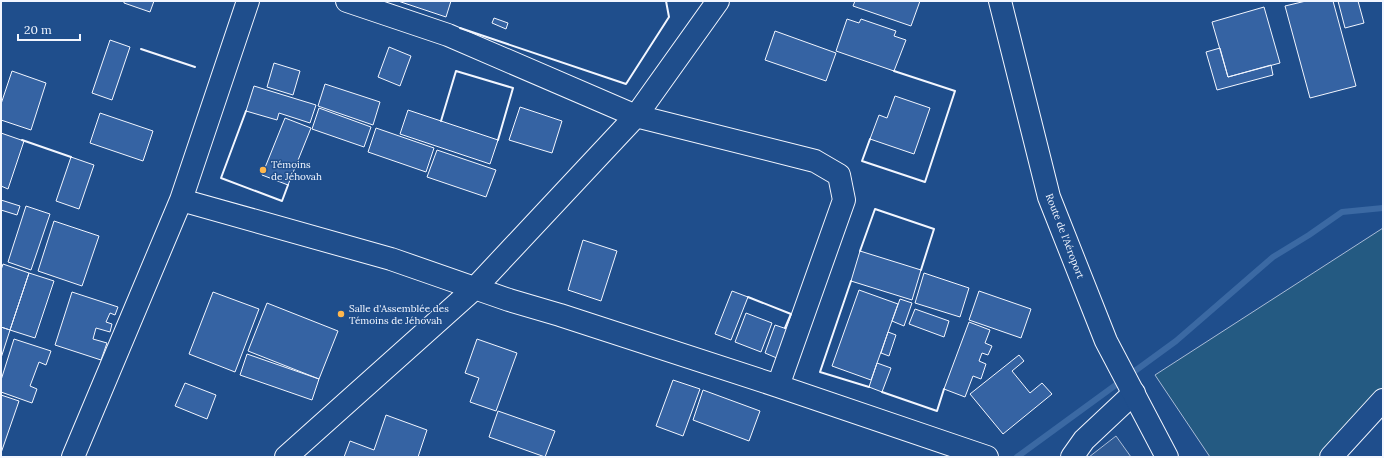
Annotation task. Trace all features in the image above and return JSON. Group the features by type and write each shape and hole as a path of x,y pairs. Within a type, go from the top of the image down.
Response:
{"street":[{"path":"73,457 181,200 248,1"},
{"path":"347,1 448,35 636,116 815,161 839,175 844,200 778,386"},
{"path":"286,457 475,288 636,116 718,1"},
{"name":"Route de l'Aéroport","path":"1000,1 1050,197 1106,341 1167,457"},
{"path":"181,200 391,259 475,288 778,386 987,457"},
{"path":"1072,457 1084,440 1134,393"},
{"path":"1331,457 1383,400"}],"shaded area":[{"path":"1383,228 1383,406 1334,457 1210,457 1155,375"},
{"path":"1116,436 1131,457 1089,457"}],"building":[{"path":"124,1 154,1 150,12 124,3"},
{"path":"398,1 451,1 446,17"},
{"path":"855,1 920,1 911,26 853,6"},
{"path":"1306,1 1333,1 1356,86 1310,98 1285,6"},
{"path":"1338,1 1358,1 1364,23 1345,28"},
{"path":"1264,7 1280,63 1228,77 1212,22"},
{"path":"494,18 508,23 506,29 492,23"},
{"path":"847,19 859,23 861,19 896,31 894,36 906,40 894,71 836,51"},
{"path":"775,31 836,53 826,81 765,60"},
{"path":"110,40 130,47 112,100 92,93"},
{"path":"389,47 411,56 400,86 378,77"},
{"path":"1220,48 1228,77 1271,65 1273,75 1217,90 1206,52"},
{"path":"274,63 300,71 293,95 267,87"},
{"path":"12,71 46,83 31,130 1,120 1,104"},
{"path":"325,84 380,102 373,125 318,106"},
{"path":"254,86 316,105 310,123 279,113 277,120 246,111"},
{"path":"895,96 930,108 914,154 870,139 879,115 887,118"},
{"path":"520,107 562,121 552,153 509,140"},
{"path":"319,108 371,127 364,147 312,129"},
{"path":"408,110 498,140 490,164 400,134"},
{"path":"100,113 153,131 143,161 90,143"},
{"path":"285,118 311,128 288,185 262,175"},
{"path":"376,128 434,148 426,172 368,152"},
{"path":"1,133 24,141 8,189 1,186"},
{"path":"437,150 496,170 486,197 427,177"},
{"path":"71,157 94,165 79,209 56,201"},
{"path":"1,200 20,206 17,215 1,210"},
{"path":"26,206 50,214 31,270 8,262"},
{"path":"54,221 99,236 82,286 38,271"},
{"path":"583,240 617,251 601,301 568,290"},
{"path":"860,251 921,270 912,300 851,281"},
{"path":"3,264 29,273 10,330 1,327 1,270"},
{"path":"29,273 54,281 35,338 10,330"},
{"path":"924,273 969,288 960,317 915,303"},
{"path":"859,290 898,304 871,380 832,366"},
{"path":"732,291 748,297 731,340 715,334"},
{"path":"979,291 1031,309 1021,338 969,320"},
{"path":"72,292 118,307 115,315 110,313 106,322 112,324 110,332 96,328 93,339 107,343 101,360 55,345"},
{"path":"213,292 259,309 235,372 189,354"},
{"path":"900,299 912,303 904,326 892,321"},
{"path":"267,303 338,331 319,379 248,351"},
{"path":"915,309 949,321 944,337 909,324"},
{"path":"746,313 772,323 761,352 735,342"},
{"path":"969,322 990,330 985,343 992,346 988,355 982,353 979,361 986,364 981,379 973,376 965,397 944,389"},
{"path":"775,325 790,330 779,359 765,353"},
{"path":"1,327 10,330 1,358"},
{"path":"888,332 896,335 889,356 881,353"},
{"path":"14,339 51,351 46,365 39,362 30,386 37,389 32,403 1,392 1,380"},
{"path":"477,339 517,353 496,411 470,402 479,378 465,373"},
{"path":"247,354 319,379 312,400 240,375"},
{"path":"1019,355 1024,361 1012,371 1030,393 1042,383 1052,394 1003,434 970,394"},
{"path":"877,363 891,368 882,392 869,387"},
{"path":"673,380 700,389 683,436 656,426"},
{"path":"185,383 216,395 207,419 175,406"},
{"path":"703,390 760,411 749,441 693,420"},
{"path":"1,395 19,401 1,453"},
{"path":"498,411 555,431 545,457 489,437"},
{"path":"386,415 427,430 418,457 344,457 350,441 374,450"}],"waterway":[{"path":"1017,457 1176,341 1273,257 1309,235 1342,212 1383,208"}],"wall":[{"path":"460,28 626,84 669,17 666,1"},
{"path":"141,49 195,67"},
{"path":"441,121 456,71 513,88 498,140"},
{"path":"870,139 862,161 925,182 955,91 894,71"},
{"path":"246,111 221,178 282,201 288,185"},
{"path":"22,140 71,157"},
{"path":"860,251 875,209 934,229 921,270"},
{"path":"851,281 820,372 869,387"},
{"path":"748,297 791,314 785,328"},
{"path":"882,392 937,411 944,389"}],"place":[{"name":"Témoins de Jéhovah","path":"263,170"},
{"name":"Salle d'Assemblée des Témoins de Jéhovah","path":"341,314"}]}
